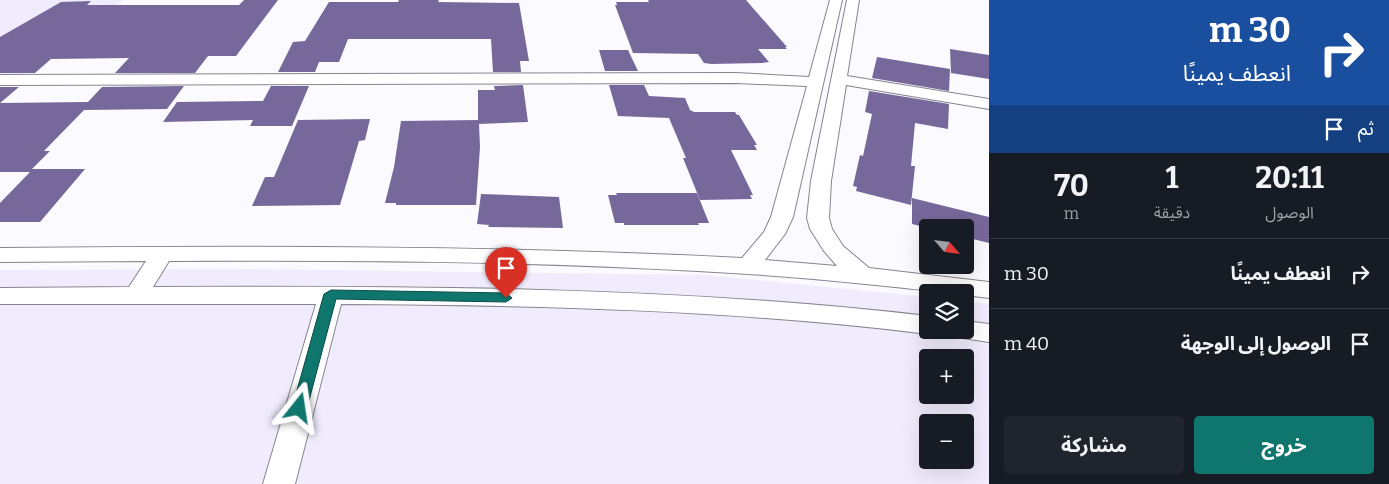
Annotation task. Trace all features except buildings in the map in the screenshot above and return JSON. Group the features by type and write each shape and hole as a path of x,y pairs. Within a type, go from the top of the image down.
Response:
{"street":[{"path":"748,266 774,234 782,217 836,0"},
{"path":"852,0 821,181 818,209 821,229 835,251 861,274"},
{"path":"0,80 736,78 815,82"},
{"path":"838,79 989,104"},
{"path":"792,174 821,181"},
{"path":"136,295 162,254"},
{"path":"0,255 456,254 748,266 861,274 989,290"},
{"path":"278,484 331,294"},
{"path":"0,296 331,294 552,299 761,308 919,324"},
{"path":"974,331 989,333"}],"shaded area":[{"path":"0,0 123,0 24,75 0,75"},
{"path":"247,269 707,275 919,296 919,339 974,339 974,302 989,304 989,484 0,484 0,270"}],"route":[{"path":"299,408 331,294 506,298"}]}
